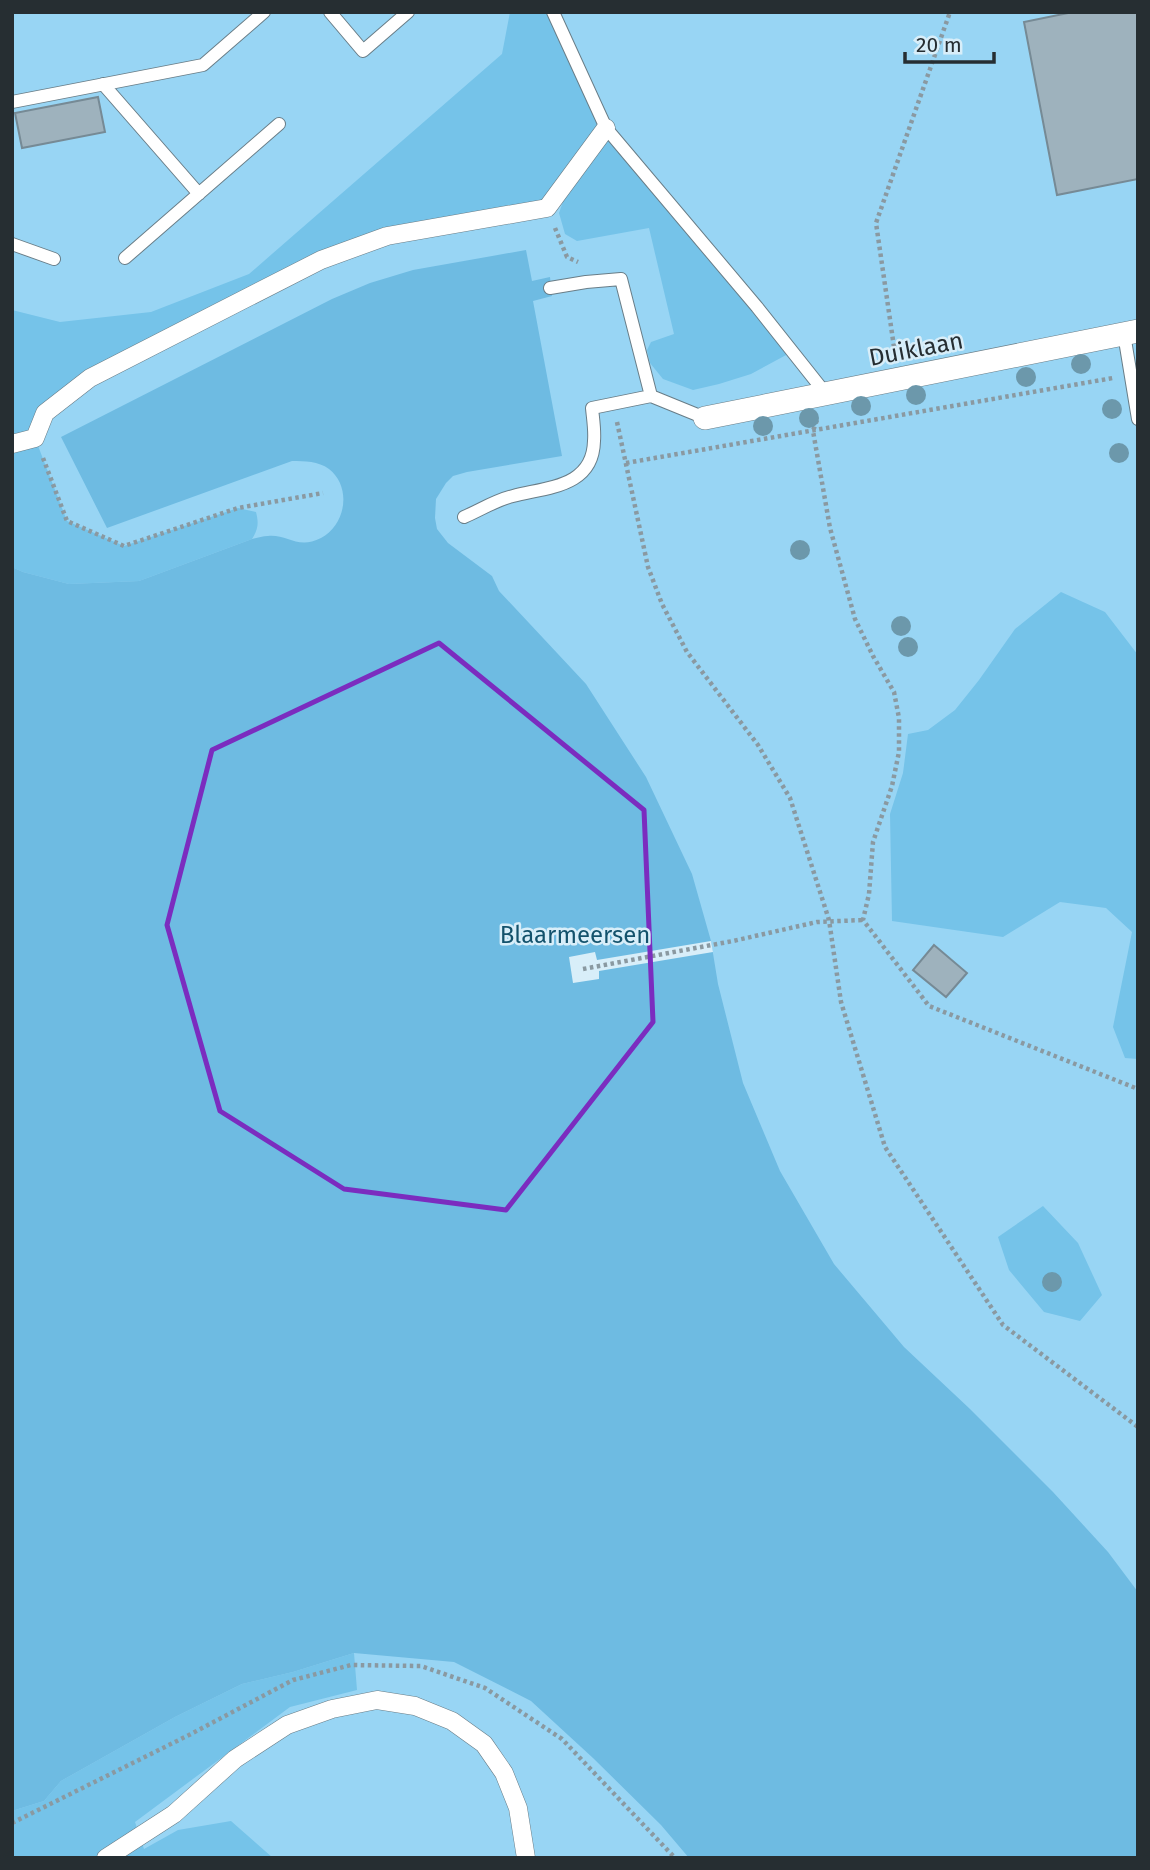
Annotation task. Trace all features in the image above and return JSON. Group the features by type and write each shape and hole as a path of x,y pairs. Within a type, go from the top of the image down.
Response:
{"street":[{"path":"12,444 35,438 46,413 90,378 321,260 387,236 547,208 606,128"},
{"name":"Duiklaan","path":"705,418 1131,333"},
{"path":"106,1858 174,1814 235,1759 287,1725 332,1709 377,1700 415,1706 428,1711 452,1721 484,1744 505,1773 518,1808 526,1858"}],"lane":[{"path":"12,102 203,65 264,12"},
{"path":"330,12 363,51 408,12"},
{"path":"553,12 606,128 748,296 826,394"},
{"path":"103,84 199,194"},
{"path":"125,258 279,124"},
{"path":"12,244 54,259"},
{"path":"550,288 621,279 651,396"},
{"path":"1131,333 1130,375 1138,419"},
{"path":"464,517 509,497 567,483 579,476 589,460 595,442 592,408 651,396 705,418"}],"path":[{"path":"898,380 876,223 950,12"},
{"path":"547,208 567,257 621,279"},
{"path":"626,463 1130,375"},
{"path":"826,394 813,432 830,528 855,619 894,692 899,718 899,752 892,786 873,842 869,894 863,920"},
{"path":"613,404 648,567 662,604 687,652 758,745 790,798 829,920 841,1002 885,1147 1003,1325 1138,1427"},
{"path":"35,438 67,521 124,546 238,508 323,493"},
{"path":"583,969 817,922 863,920"},
{"path":"863,920 929,1006 1138,1089"},
{"path":"12,1823 293,1680 351,1665 421,1666 485,1688 562,1739 675,1858"}],"highlighted area":[{"path":"439,643 644,810 653,1022 506,1210 344,1189 220,1111 167,925 212,750"}],"green space":[{"name":"Blaarmeersen","path":"12,12 1138,12 1138,1858 12,1858"}],"shaded area":[{"path":"510,12 553,12 606,128 547,208 321,260 46,413 35,438 67,521 124,546 238,508 256,512 257,526 252,539 139,581 69,584 12,567 12,310 60,322 151,312 249,274 502,54"},
{"path":"607,139 788,354 751,374 693,390 663,379 650,363 647,350 651,342 674,334 649,228 577,241 565,234 559,213 565,196"},
{"path":"526,250 532,281 550,277 552,296 533,301 562,456 453,476 436,499 437,529 448,543 492,576 499,591 586,684 646,777 692,874 711,941 718,984 743,1083 780,1171 834,1264 904,1347 1053,1492 1108,1552 1138,1592 1138,1858 689,1858 661,1825 531,1701 454,1662 354,1653 242,1684 175,1717 61,1781 44,1801 12,1811 12,567 69,584 139,581 260,537 275,536 299,542 321,538 336,524 341,515 343,495 336,477 320,464 292,461 107,528 61,437 332,299 370,283 413,270"},
{"path":"1061,592 1105,612 1138,655 1138,1059 1125,1058 1113,1027 1132,932 1106,908 1060,902 1003,937 892,921 890,814 903,773 908,734 928,730 955,710 1015,629"},
{"path":"1043,1206 1078,1243 1102,1295 1080,1321 1044,1312 1009,1270 998,1237"},
{"path":"354,1653 357,1690 290,1707 135,1822 144,1849 178,1830 231,1821 273,1858 12,1858 12,1811 44,1801 61,1781 175,1717 242,1684"}],"pier":[{"path":"711,941 713,952 599,971 599,979 573,983 569,957 595,952 597,960"}],"building":[{"path":"1073,12 1138,12 1138,179 1057,195 1024,22"},
{"path":"98,97 105,132 22,148 15,113"},
{"path":"934,945 967,973 946,997 913,970"}]}
